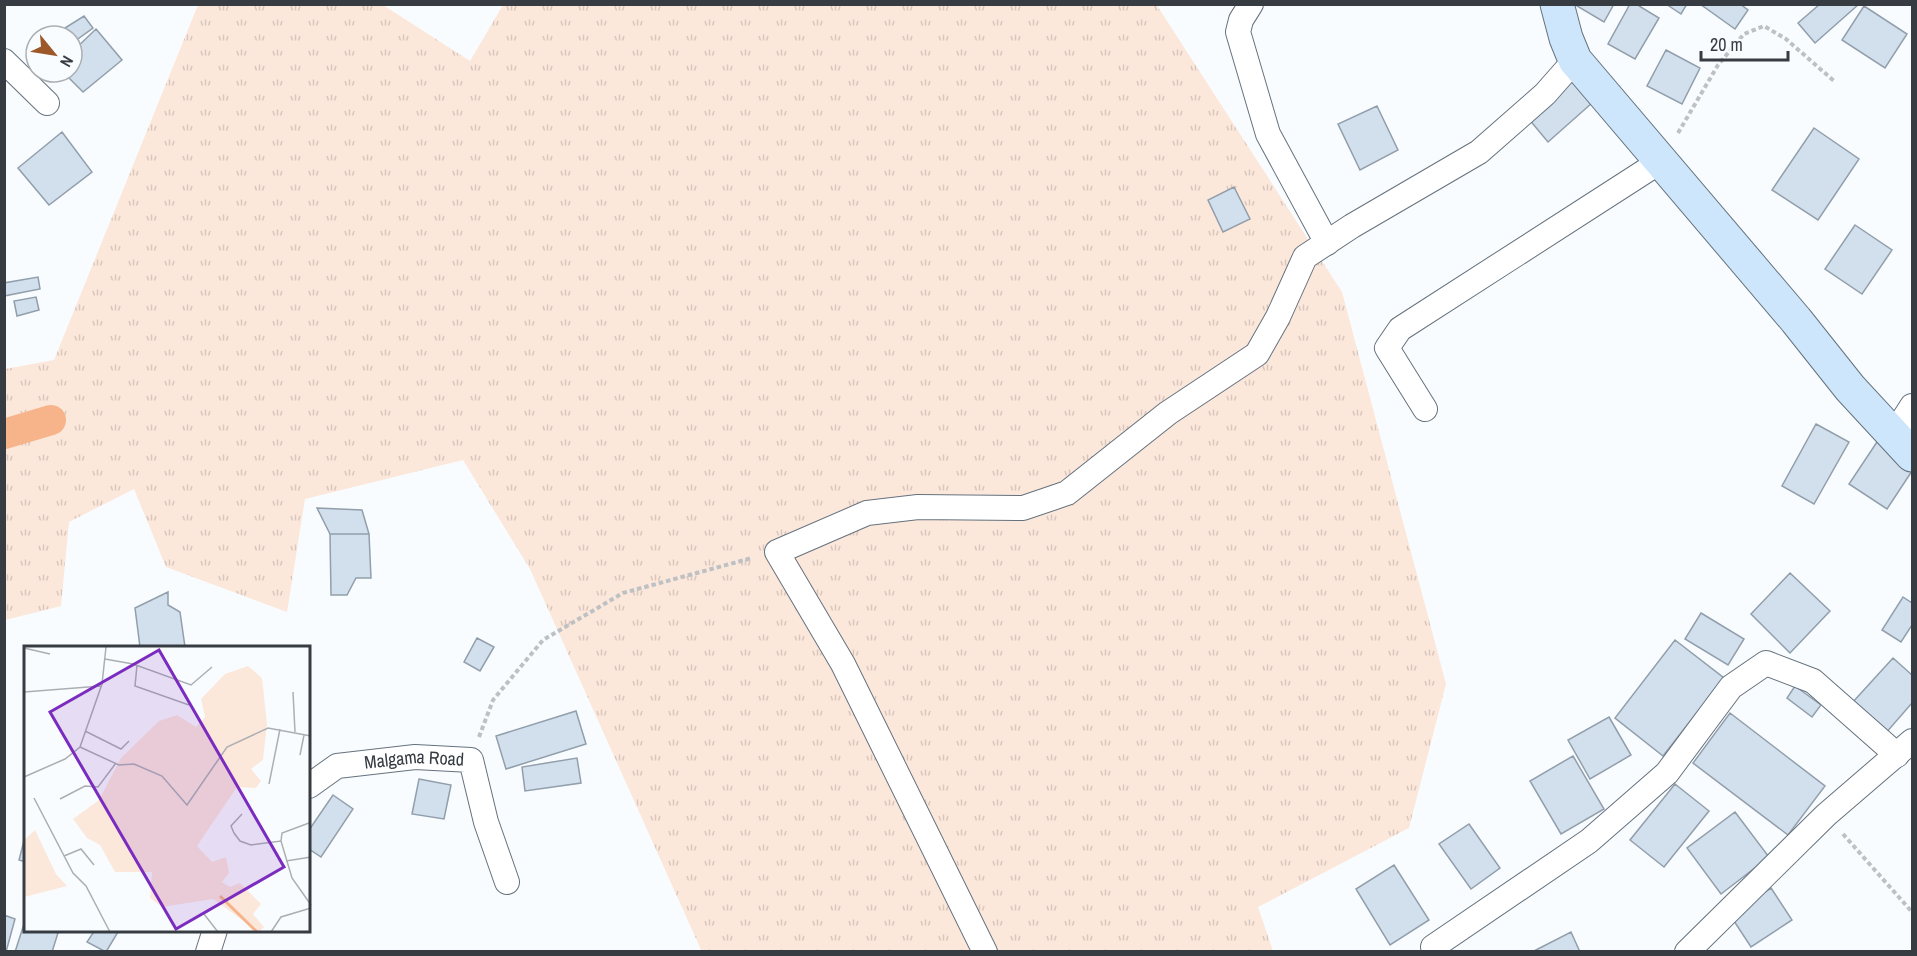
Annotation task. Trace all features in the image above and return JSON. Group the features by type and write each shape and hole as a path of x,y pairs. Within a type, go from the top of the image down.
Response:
{"street":[{"path":"1251,4 1241,20 1238,32 1268,134 1327,243"},
{"path":"1557,4 1566,38 1575,60 1796,320 1850,388 1903,445"},
{"path":"985,951 843,664 777,552 867,513 918,507 1023,508 1067,493 1168,413 1257,354 1278,317 1305,257 1479,152 1545,94 1575,60"},
{"path":"4,61 47,104"},
{"path":"1425,409 1387,348 1400,329 1661,161"},
{"path":"1903,445 1912,406"},
{"path":"1433,947 1589,841 1666,773 1731,687 1766,663 1813,681 1905,748 1826,815 1687,951"},
{"name":"Malgama Road","path":"310,785 337,766 415,756 471,760 486,822 507,882"},
{"path":"208,951 214,932"}],"path":[{"path":"1661,161 1718,65 1744,34 1764,26 1786,39 1834,81"},
{"path":"471,760 493,700 543,640 623,593 777,552"},
{"path":"1826,815 1912,912"}],"green space":[{"path":"1156,4 1342,292 1446,684 1409,828 1258,907 1273,951 702,952 530,569 463,460 305,499 287,612 166,567 134,489 69,522 61,606 5,620 5,369 54,360 198,5 383,5 470,61 503,5"}],"building":[{"path":"1578,4 1614,4 1604,22 1577,6"},
{"path":"1630,4 1636,4 1659,18 1635,59 1608,44"},
{"path":"1666,4 1687,4 1681,14"},
{"path":"1700,4 1740,4 1748,10 1735,29"},
{"path":"1820,4 1859,4 1815,43 1798,23"},
{"path":"1864,6 1907,34 1885,68 1842,40"},
{"path":"84,16 93,28 84,34 84,24 71,24"},
{"path":"96,29 122,60 83,92 75,84 84,84 84,40"},
{"path":"1666,50 1700,68 1682,104 1647,86"},
{"path":"1571,80 1592,103 1548,142 1528,118"},
{"path":"1377,106 1398,150 1360,170 1338,124"},
{"path":"1814,128 1859,159 1818,220 1772,190"},
{"path":"62,132 92,172 49,205 18,168"},
{"path":"1234,187 1250,219 1223,232 1208,200"},
{"path":"1855,225 1892,250 1862,294 1825,269"},
{"path":"38,277 40,289 4,296 4,283"},
{"path":"36,297 39,310 17,316 14,301"},
{"path":"1816,424 1849,442 1814,504 1782,486"},
{"path":"1879,439 1912,471 1887,509 1849,484"},
{"path":"317,508 362,510 369,534 330,534"},
{"path":"330,534 369,534 371,578 356,578 347,595 331,595"},
{"path":"1790,573 1830,611 1790,653 1751,614"},
{"path":"168,592 168,605 180,612 185,646 140,646 135,608"},
{"path":"1903,597 1912,603 1912,625 1901,642 1882,630"},
{"path":"1701,613 1744,639 1728,665 1685,639"},
{"path":"477,638 494,647 480,671 464,662"},
{"path":"1675,640 1724,678 1663,756 1615,718"},
{"path":"1893,658 1912,675 1912,703 1885,734 1852,703"},
{"path":"1795,686 1821,705 1812,717 1787,698"},
{"path":"576,711 586,744 506,769 496,736"},
{"path":"1730,713 1825,786 1788,835 1693,763"},
{"path":"1609,717 1631,755 1590,779 1568,740"},
{"path":"1573,756 1604,809 1561,834 1530,781"},
{"path":"577,758 581,783 525,791 522,767"},
{"path":"419,779 451,785 444,819 412,814"},
{"path":"1675,784 1709,811 1664,867 1630,840"},
{"path":"333,795 353,809 321,857 310,850 310,829"},
{"path":"1735,812 1769,857 1721,894 1687,848"},
{"path":"1469,824 1500,868 1471,889 1439,844"},
{"path":"24,841 24,861 19,860"},
{"path":"1394,865 1429,920 1390,945 1356,889"},
{"path":"1771,888 1792,920 1751,947 1730,915"},
{"path":"4,915 15,919 6,952 4,952"},
{"path":"24,924 24,932 58,933 52,952 15,952"},
{"path":"94,932 118,932 106,952 87,942"},
{"path":"1571,932 1580,952 1532,952"}],"waterway":[{"path":"4,434 51,420"}]}
